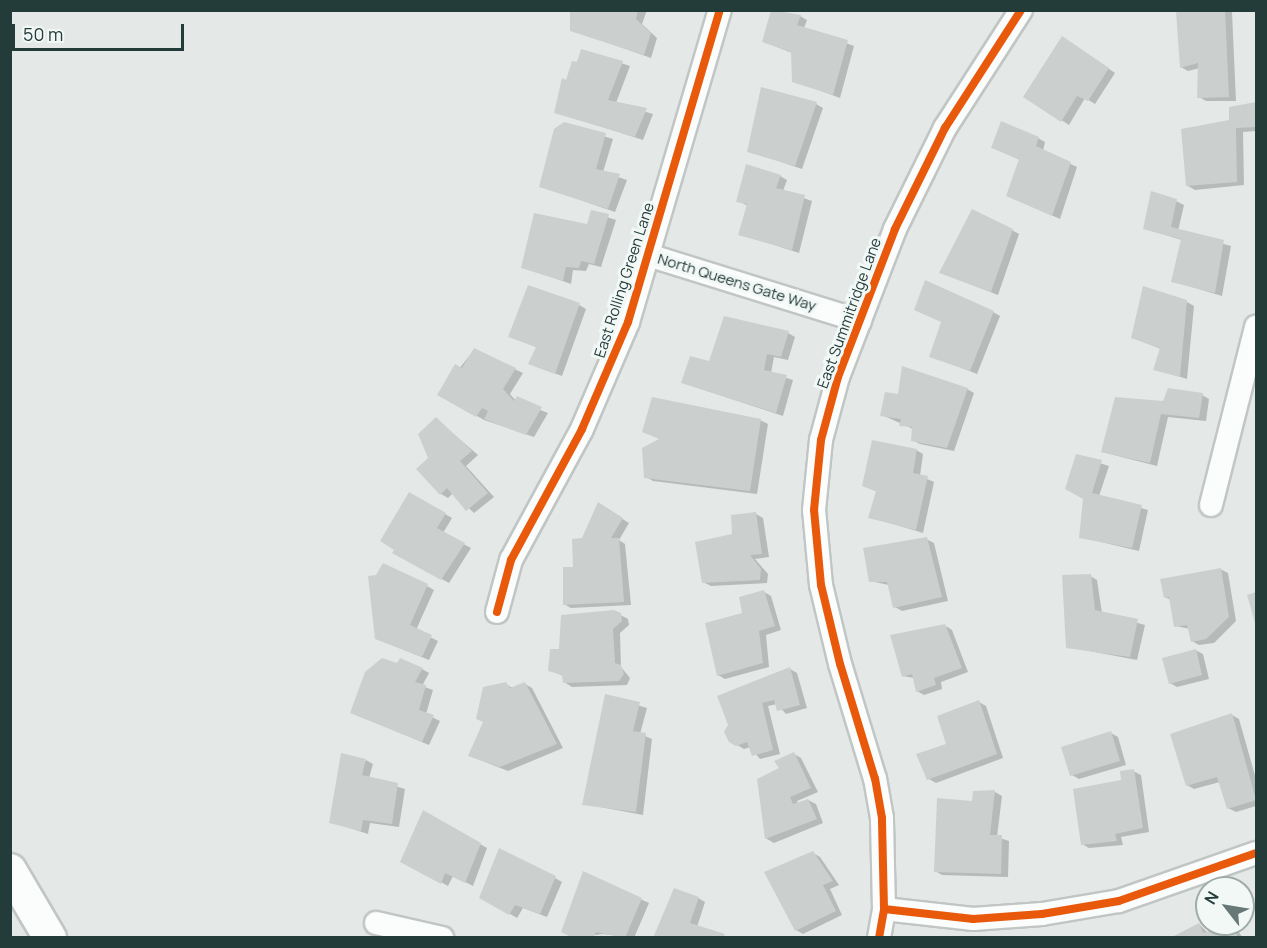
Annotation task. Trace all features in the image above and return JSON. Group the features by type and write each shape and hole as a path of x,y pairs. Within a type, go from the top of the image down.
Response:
{"street":[{"name":"East Rolling Green Lane","path":"497,612 511,560 582,429 606,375 648,255 720,10"},
{"name":"East Summitridge Lane","path":"879,938 884,909 882,818 875,779 840,664 824,596 814,510 821,440 838,377 895,229 945,128 1021,10"},
{"name":"North Queens Gate Way","path":"648,255 860,321"},
{"path":"1211,505 1257,327"},
{"path":"884,909 973,919 1042,914 1119,901 1257,853"},
{"path":"10,870 50,938"},
{"path":"376,923 442,938"}],"building":[{"path":"570,10 638,10 636,19 651,33 644,55 570,31"},
{"path":"771,10 801,15 797,25 848,40 833,95 792,82 791,52 762,42"},
{"path":"1225,10 1229,97 1197,98 1198,63 1180,68 1176,11"},
{"path":"1062,36 1109,68 1088,101 1077,96 1061,122 1023,97"},
{"path":"581,49 623,61 608,100 647,108 635,137 554,113 562,78 566,80 572,61 577,62"},
{"path":"761,87 817,102 795,166 747,152"},
{"path":"1256,102 1256,127 1236,128 1237,182 1186,186 1181,129 1229,120 1229,107"},
{"path":"1001,121 1039,137 1036,146 1071,162 1052,216 1006,196 1019,159 991,148"},
{"path":"564,122 606,133 596,169 620,174 608,209 539,187 554,129"},
{"path":"746,164 781,175 776,188 805,195 792,250 738,235 747,204 736,202"},
{"path":"1151,191 1177,199 1171,227 1224,240 1215,293 1171,282 1181,239 1143,229"},
{"path":"972,209 1013,229 991,292 939,273"},
{"path":"591,210 609,214 594,264 581,261 579,268 566,267 563,281 521,268 534,213 587,224"},
{"path":"925,280 994,311 970,371 929,357 941,322 914,310"},
{"path":"528,285 580,303 555,374 528,364 536,347 508,337"},
{"path":"1143,286 1187,300 1180,377 1153,370 1160,348 1131,338"},
{"path":"724,316 789,331 781,357 767,354 764,370 787,375 776,413 681,383 690,356 709,361"},
{"path":"474,348 516,368 503,389 514,401 517,396 542,407 526,435 484,419 488,411 482,408 476,417 437,395 455,364 462,368"},
{"path":"902,366 968,388 947,448 911,441 912,427 899,426 901,419 880,416 885,392 898,394"},
{"path":"1168,388 1203,393 1199,418 1161,414 1150,463 1101,452 1115,397 1163,401"},
{"path":"652,397 761,419 750,491 644,478 642,448 659,439 642,432"},
{"path":"436,417 472,451 460,461 488,493 466,511 447,488 440,495 416,469 428,458 418,434"},
{"path":"872,440 917,449 913,473 928,476 916,530 868,518 876,491 862,486"},
{"path":"1076,454 1102,460 1092,493 1142,505 1132,548 1079,538 1083,499 1065,489"},
{"path":"409,492 446,513 437,528 465,543 441,580 392,553 394,550 380,541"},
{"path":"598,502 623,518 611,538 619,538 624,602 563,605 563,567 573,567 572,539 582,538"},
{"path":"756,512 762,554 750,555 761,569 760,580 702,583 695,542 732,534 731,515"},
{"path":"927,537 942,597 893,608 887,582 869,582 863,548"},
{"path":"383,563 428,584 410,625 432,635 422,657 375,639 368,576 376,575"},
{"path":"1221,568 1229,617 1206,639 1191,642 1187,625 1174,627 1169,597 1164,598 1160,579"},
{"path":"1091,574 1095,610 1138,619 1130,657 1066,648 1062,575"},
{"path":"764,590 775,626 759,631 763,663 717,676 705,623 742,613 739,597"},
{"path":"1256,592 1256,623 1255,623 1247,595"},
{"path":"614,610 621,613 622,621 613,629 615,663 621,665 624,674 619,681 563,683 562,675 548,671 550,649 559,649 561,615"},
{"path":"945,624 962,668 934,678 936,685 916,692 912,674 902,677 890,635"},
{"path":"1196,649 1202,675 1169,684 1162,658"},
{"path":"382,658 397,663 400,658 423,668 415,682 426,685 419,710 434,715 422,742 350,713 365,672"},
{"path":"790,667 800,705 777,711 774,700 762,703 773,750 752,756 747,742 736,746 729,742 724,732 728,725 717,696"},
{"path":"506,682 510,688 525,682 557,744 500,767 468,756 483,722 476,719 483,687"},
{"path":"605,694 640,702 633,731 646,733 636,812 582,805"},
{"path":"979,700 997,754 927,780 916,754 946,744 937,716"},
{"path":"1232,713 1256,800 1227,809 1217,777 1186,786 1170,734"},
{"path":"1111,731 1120,761 1070,776 1061,747"},
{"path":"794,752 811,788 790,797 793,804 808,799 817,819 765,839 757,779 779,768 774,761"},
{"path":"341,753 366,759 362,775 398,783 392,824 363,820 361,831 329,823"},
{"path":"1134,769 1143,828 1115,834 1117,841 1081,845 1073,789 1121,780 1120,771"},
{"path":"995,790 990,835 1002,835 1001,874 934,872 937,798 972,801 973,791"},
{"path":"423,810 481,843 465,883 445,873 441,884 400,862"},
{"path":"499,848 556,876 540,914 515,905 509,915 479,898"},
{"path":"813,851 833,881 823,885 836,911 795,931 764,872"},
{"path":"583,871 642,898 625,938 596,932 593,938 573,938 561,932"},
{"path":"674,888 699,897 690,923 725,934 723,938 653,938"},
{"path":"1195,925 1195,936 1237,936 1238,938 1170,938"}],"cycle path":[{"path":"497,612 511,560 582,429 628,322 720,10"},
{"path":"879,938 884,909 882,818 875,779 840,664 821,585 814,510 821,440 838,377 895,229 945,128 1021,10"},
{"path":"884,909 973,919 1042,914 1119,901 1256,853"}]}
